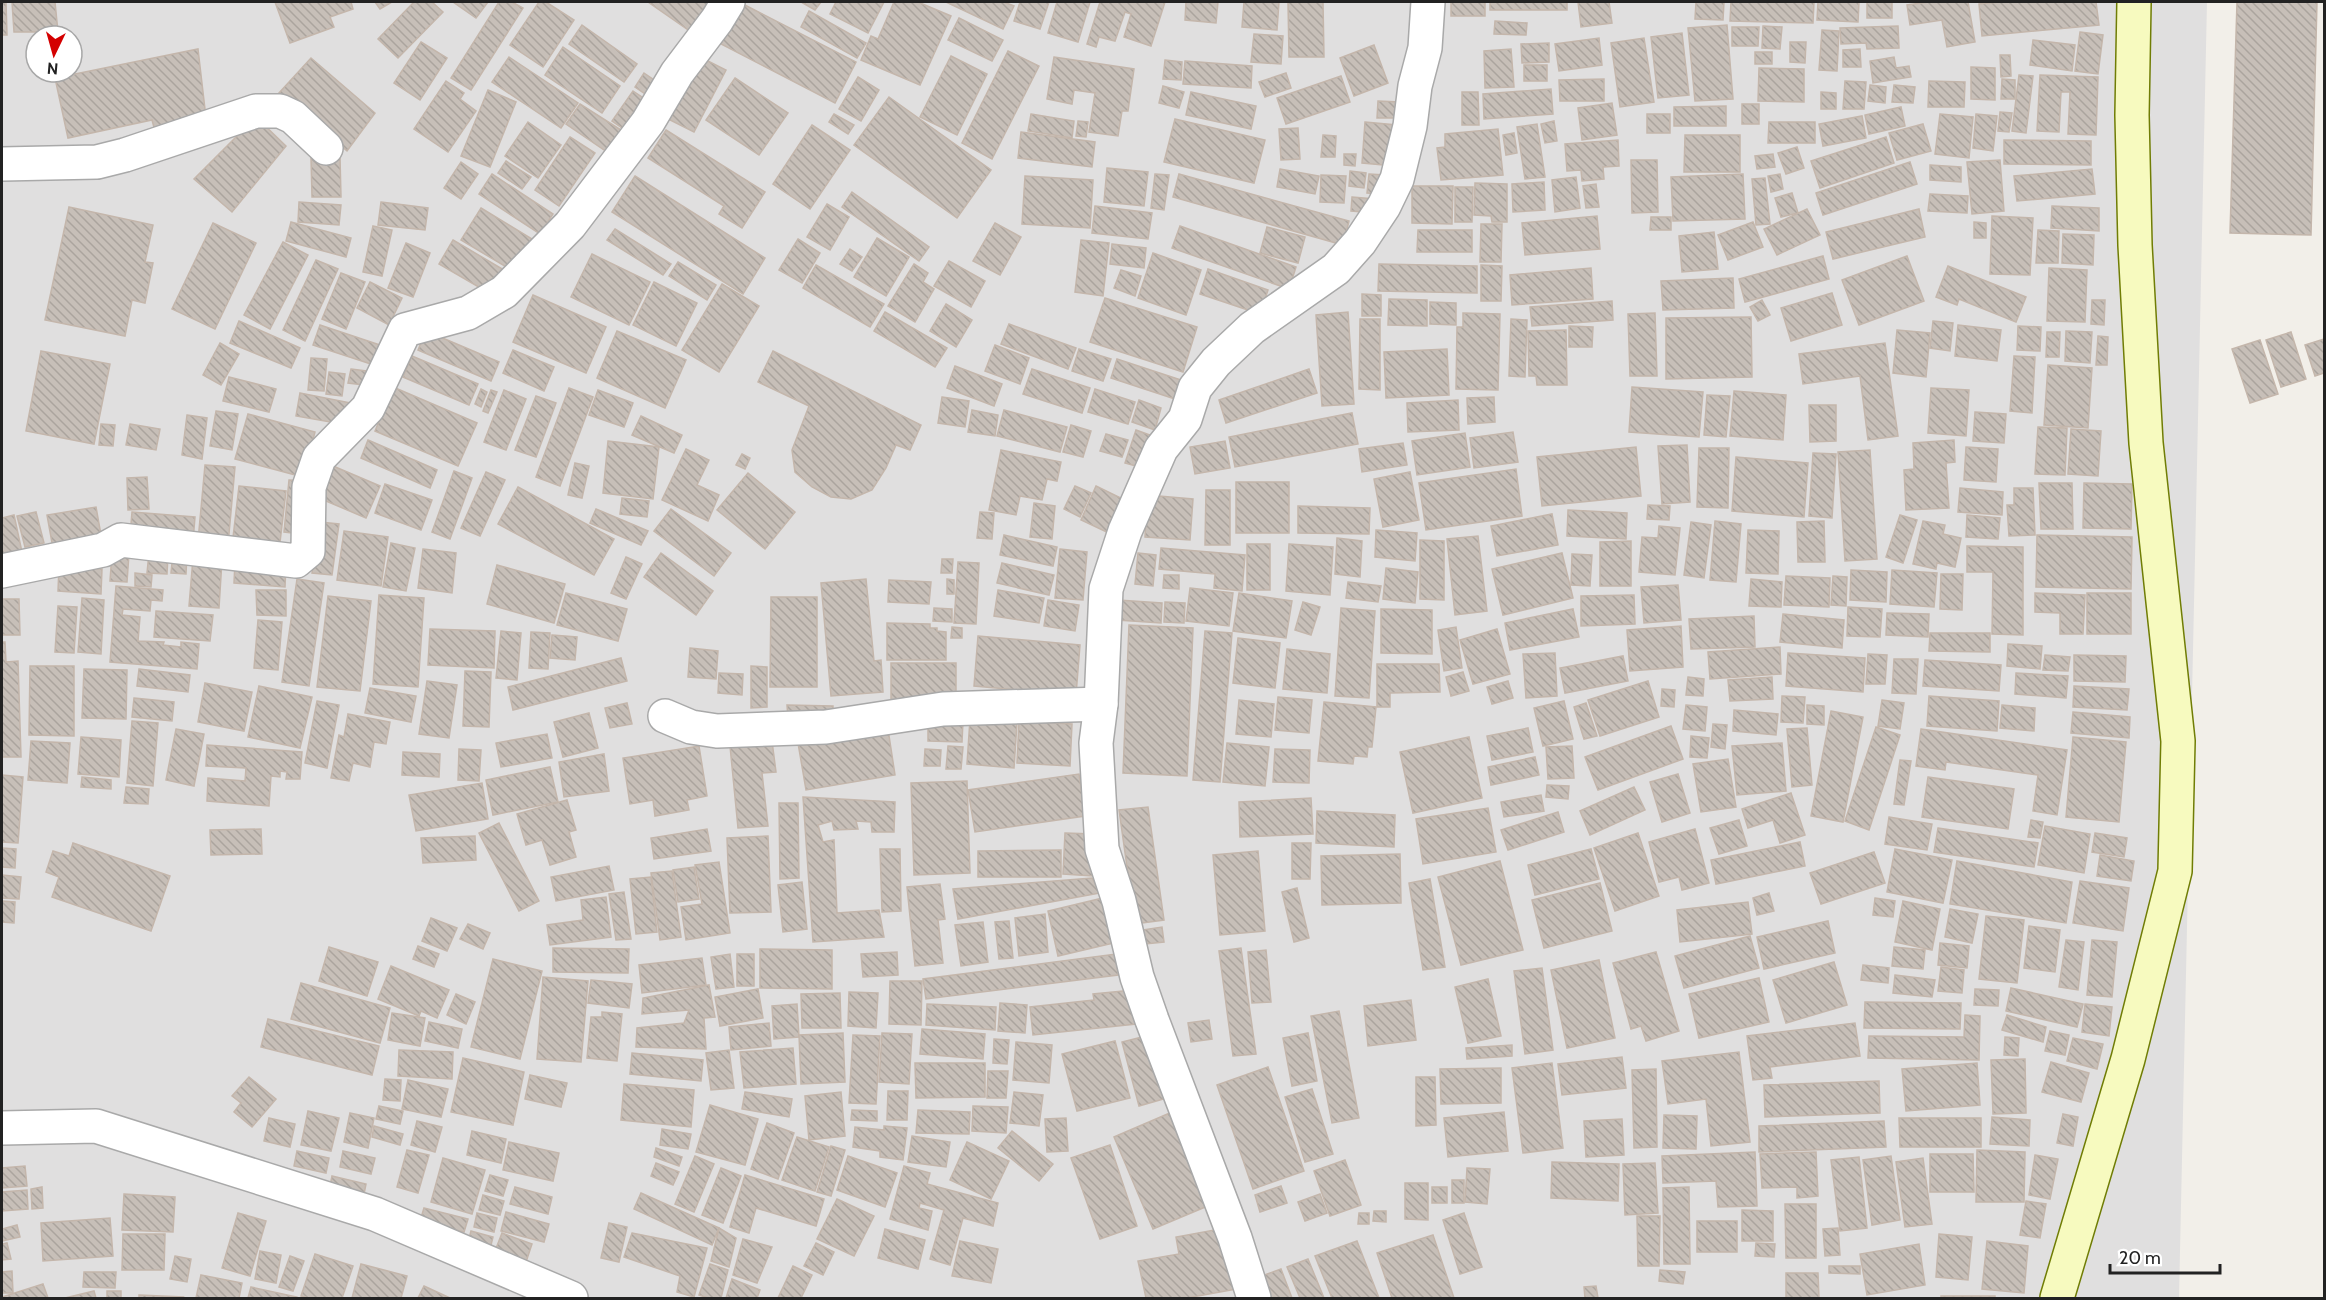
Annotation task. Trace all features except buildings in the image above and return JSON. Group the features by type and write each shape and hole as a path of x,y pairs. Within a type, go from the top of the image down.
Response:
{"street":[{"path":"2,571 103,550 122,540 296,561 308,551 309,486 319,458 368,408 405,330 468,313 504,292 513,284 570,225 648,122 676,73 728,2"},
{"path":"1254,1299 1235,1238 1137,977 1119,901 1102,849 1096,743 1101,704 1106,589 1125,531 1161,449 1185,419 1195,388 1216,362 1252,328 1336,269 1360,242 1384,206 1398,179 1410,126 1415,86 1425,48 1428,2"},
{"path":"2057,1299 2128,1059 2175,871 2178,741 2146,443 2135,245 2132,115 2134,2"},
{"path":"2,165 97,162 256,111 280,111 293,117 326,148"},
{"path":"665,716 691,727 717,730 826,727 943,709 1101,704"},
{"path":"2,1128 96,1126 375,1214 571,1299"}],"shaded area":[{"path":"2,2 2207,2 2179,1298 2,1298"}]}
